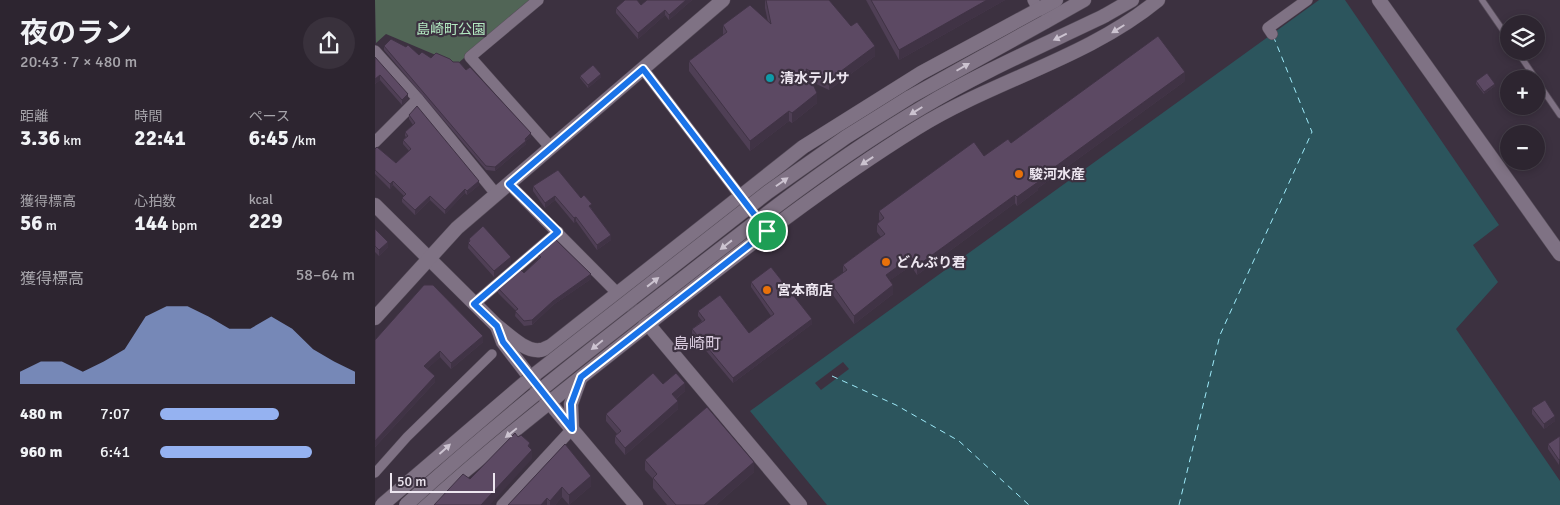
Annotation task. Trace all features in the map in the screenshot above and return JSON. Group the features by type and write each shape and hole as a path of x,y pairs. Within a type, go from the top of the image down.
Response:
{"street":[{"path":"538,0 470,57 551,148"},
{"path":"375,318 457,228 723,0"},
{"path":"375,205 497,326 518,342 531,349 540,350 551,346 803,147 858,111 1036,4 1056,0"},
{"path":"382,505 534,375 768,192 846,137 910,97 1083,0"},
{"path":"406,505 519,407 627,321 779,204 853,151 924,106 967,82 1104,16 1132,0"},
{"path":"424,505 549,402 648,324 767,231 850,172 919,127 988,90 1090,46 1120,28 1158,0"},
{"path":"1273,34 1268,28 1307,0"},
{"path":"1379,0 1560,254"},
{"path":"375,52 419,99 496,194"},
{"path":"643,69 767,231"},
{"path":"375,142 419,99"},
{"path":"509,184 648,324 800,505"},
{"path":"474,304 558,232"},
{"path":"497,326 503,342 549,402 635,505"},
{"path":"375,473 407,437 492,354"},
{"path":"502,505 572,429 571,404 581,377"}],"lane":[{"path":"1482,0 1500,26"},
{"path":"1545,92 1560,115"}],"green space":[{"name":"島崎町公園","path":"375,0 532,0 457,64 386,34 376,43"}],"shaded area":[{"path":"1319,0 1345,0 1499,225 1473,245 1498,282 1456,329 1560,481 1560,505 827,505 750,411"}],"pier":[{"path":"843,362 849,369 821,390 815,383"}],"building":[{"path":"625,0 637,0 641,5 647,0 686,0 669,15 665,10 638,33 616,8"},
{"name":"清水テルサ","path":"766,0 829,0 851,26 857,22 875,46 829,80 806,69 817,93 792,113 789,111 750,141 689,61 727,32 723,25 750,5 771,24"},
{"path":"871,0 987,0 899,50"},
{"path":"1158,36 1185,72 1037,180 1038,182 1017,197 1015,195 917,266 911,257 886,275 893,285 854,316 830,282 847,270 843,265 885,234 877,224 884,218 879,211 974,142 984,156 1008,139 1011,143"},
{"path":"391,39 406,47 408,45 419,55 422,52 431,58 436,53 453,62 459,62 466,70 470,67 531,133 525,139 526,141 495,167 486,166 384,46"},
{"path":"375,57 408,94 402,100 380,75 375,79"},
{"path":"593,65 601,74 588,85 580,76"},
{"path":"1487,73 1495,84 1484,92 1476,81"},
{"path":"417,106 479,181 467,191 465,189 445,210 430,196 415,210 402,198 406,194 393,181 390,184 375,170 375,149 377,147 396,163 411,149 403,140 408,136 405,132 415,123 409,115"},
{"path":"558,170 581,198 584,195 592,204 589,206 611,235 597,245 576,217 574,218 555,196 545,203 533,186"},
{"path":"483,226 511,257 494,271 468,243 469,239"},
{"path":"375,229 388,242 379,250 375,246"},
{"path":"555,239 591,274 553,301 532,320 524,321 515,311 518,309 498,288 520,269 524,273 541,257 538,254"},
{"path":"771,267 812,319 733,378 692,329 705,320 698,311 720,295 749,333 774,314 751,282"},
{"path":"424,285 433,285 483,336 451,363 440,351 424,366 435,376 375,441 375,340"},
{"path":"653,373 663,384 676,373 685,383 672,394 678,401 625,448 615,436 621,431 606,414"},
{"path":"1545,400 1555,416 1544,424 1532,408"},
{"path":"707,407 754,462 704,505 676,505 653,478 657,474 645,460"},
{"path":"515,433 518,437 521,435 530,443 528,446 532,450 481,505 434,505 463,474 470,479"},
{"path":"1560,436 1560,459 1559,460 1548,444"},
{"path":"565,444 591,476 569,495 562,487 550,501 547,498 541,505 508,505"}],"ferry route":[{"path":"1179,505 1220,335 1312,132 1274,38"},
{"path":"832,376 896,405 959,441 1029,505"}],"place":[{"name":"清水テルサ","path":"770,78"},
{"name":"駿河水産","path":"1019,174"},
{"name":"どんぶり君","path":"886,262"},
{"name":"宮本商店","path":"767,290"}],"district":[{"name":"島崎町","path":"697,344"}],"route":[{"path":"643,69 767,231 581,377 573,394 571,404 572,429 503,342 497,326 474,304 558,232 509,184 643,69"}]}
